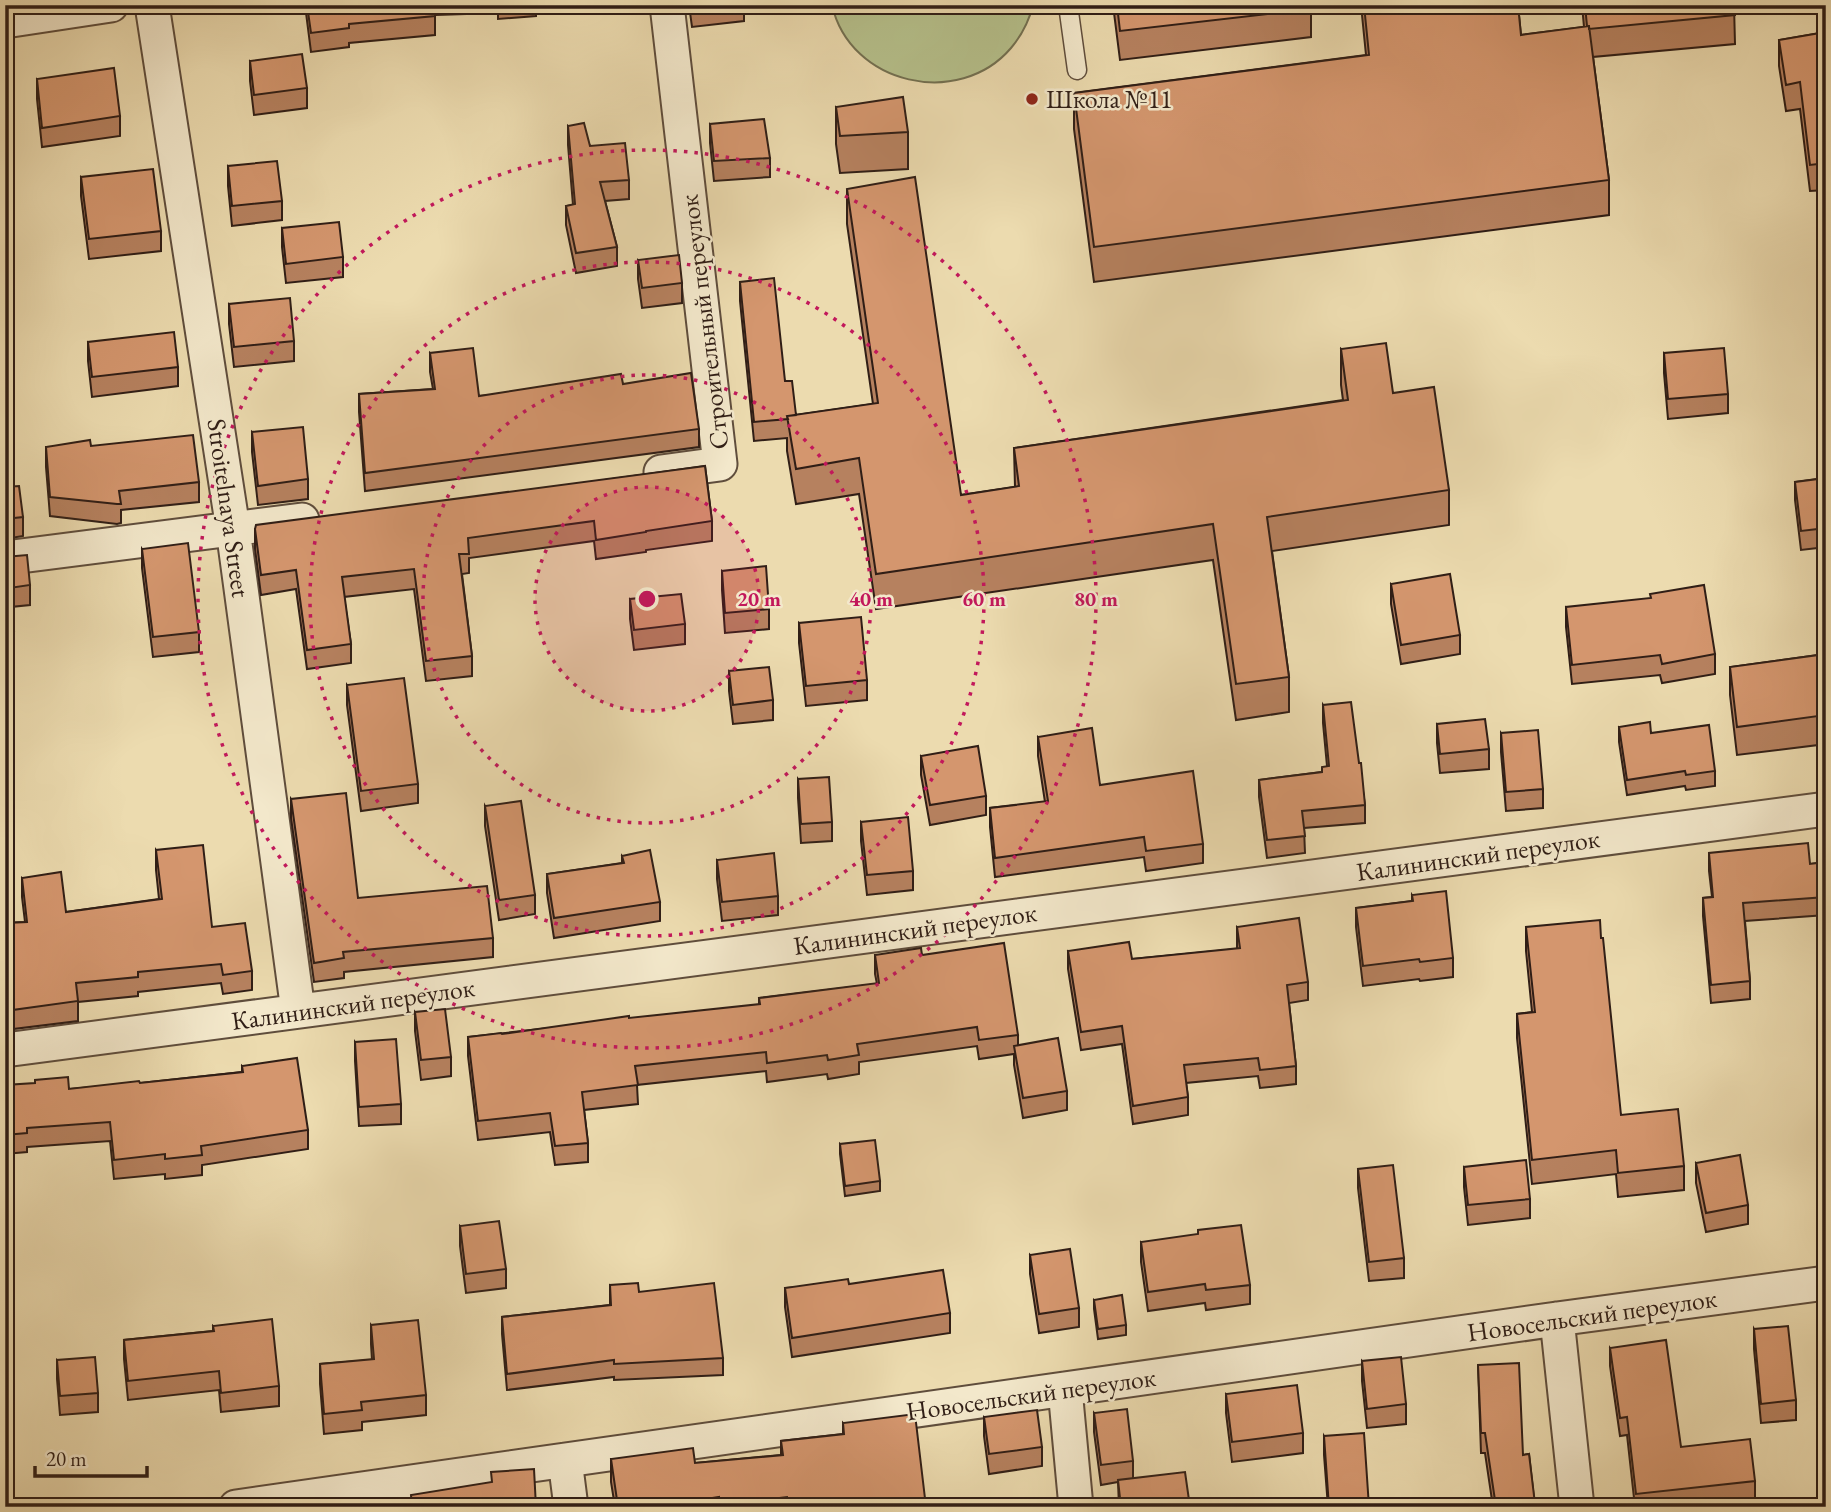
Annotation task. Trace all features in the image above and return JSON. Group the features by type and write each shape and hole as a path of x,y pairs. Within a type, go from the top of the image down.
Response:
{"street":[{"path":"5,20 111,5"},
{"name":"Stroitelnaya Street","path":"152,5 233,529 298,1011"},
{"name":"Строительный переулок","path":"626,477 720,464 667,5"},
{"path":"5,558 328,516"},
{"name":"Калининский переулок","path":"5,1050 1826,809"},
{"name":"Новосельский переулок","path":"236,1507 1826,1283"},
{"path":"1557,1319 1577,1507"},
{"path":"1065,1389 1076,1507"},
{"path":"565,1460 571,1507"}],"lane":[{"path":"1068,5 1077,70"}],"green space":[{"path":"832,5 1033,5 1019,38 989,67 964,78 936,82 909,79 883,70 860,54 843,32"}],"building":[{"path":"307,5 434,5 435,16 349,24 349,28 311,33"},
{"path":"1117,5 1311,5 1311,9 1120,31"},
{"path":"1364,5 1518,5 1521,35 1589,26 1609,180 1094,247 1074,93 1369,55"},
{"path":"1585,5 1734,5 1735,15 1589,29"},
{"path":"1826,32 1826,163 1810,165 1800,82 1786,85 1779,40"},
{"path":"302,54 307,88 254,95 250,61"},
{"path":"114,68 120,116 42,128 37,79"},
{"path":"903,97 908,132 840,136 836,107"},
{"path":"764,119 770,158 714,161 710,124"},
{"path":"584,123 590,146 625,143 629,180 600,182 617,247 576,253 566,206 575,204 568,126"},
{"path":"277,161 282,201 232,206 228,166"},
{"path":"153,169 161,231 89,239 81,177"},
{"path":"915,177 961,495 1019,486 1014,448 1348,400 1341,349 1386,343 1393,393 1434,387 1449,490 1267,517 1289,677 1236,684 1213,524 876,574 859,458 796,469 787,416 878,403 847,189"},
{"path":"339,222 343,257 286,264 282,228"},
{"path":"679,255 682,283 642,288 638,260"},
{"path":"774,278 785,381 792,381 796,415 787,416 788,419 754,422 740,282"},
{"path":"290,298 294,341 234,347 229,304"},
{"path":"174,332 178,367 92,377 88,342"},
{"path":"1826,338 1826,368 1824,369 1819,339"},
{"path":"473,348 479,396 621,374 623,384 691,373 699,429 365,473 359,394 435,389 430,353"},
{"path":"1724,348 1728,394 1668,399 1664,353"},
{"path":"303,427 308,479 258,486 252,432"},
{"path":"193,435 199,482 119,491 121,504 50,497 46,447 90,440 91,446"},
{"path":"705,466 712,521 596,540 594,521 468,538 469,554 459,554 472,656 426,661 414,569 342,577 351,644 307,650 296,570 261,575 256,525"},
{"path":"1826,478 1826,528 1801,531 1795,482"},
{"path":"19,486 23,517 5,519 5,487"},
{"path":"188,543 199,632 153,637 142,549"},
{"path":"27,555 30,585 9,588 14,631 5,632 5,557"},
{"path":"766,566 769,609 725,613 722,571"},
{"path":"1450,574 1460,635 1401,645 1391,584"},
{"path":"1704,585 1715,654 1662,664 1660,655 1572,665 1566,607 1651,598 1650,594"},
{"path":"681,594 685,624 634,630 630,599"},
{"path":"861,617 867,680 806,686 799,623"},
{"path":"1826,654 1826,715 1737,727 1730,667"},
{"path":"769,667 773,700 733,705 729,671"},
{"path":"404,678 418,784 361,791 347,685"},
{"path":"1351,702 1365,805 1302,811 1305,836 1267,840 1259,780 1322,772 1322,767 1329,766 1323,705"},
{"path":"1485,719 1489,749 1440,754 1437,724"},
{"path":"1650,722 1651,733 1709,725 1715,771 1686,775 1685,771 1627,780 1619,727"},
{"path":"1092,728 1100,785 1193,771 1203,844 1146,851 1144,837 995,858 990,808 1048,801 1038,737"},
{"path":"1538,730 1543,789 1506,792 1501,733"},
{"path":"978,746 986,796 930,805 921,756"},
{"path":"829,777 832,822 801,824 798,779"},
{"path":"346,793 358,898 487,886 493,938 343,952 344,958 314,963 291,799"},
{"path":"521,801 535,895 499,900 485,806"},
{"path":"908,817 913,871 867,875 861,822"},
{"path":"1808,843 1810,864 1826,862 1826,897 1743,903 1750,981 1711,985 1703,898 1713,897 1709,853"},
{"path":"203,845 212,927 245,923 252,971 223,975 221,964 138,972 138,977 76,983 78,1001 5,1011 5,923 27,922 22,878 61,872 66,912 162,899 156,850"},
{"path":"650,850 660,902 554,918 547,874 624,863 622,856"},
{"path":"774,853 778,896 722,902 717,860"},
{"path":"1446,891 1453,958 1363,966 1356,908 1413,901 1412,895"},
{"path":"1299,918 1308,982 1287,985 1296,1066 1260,1070 1258,1058 1184,1065 1188,1097 1133,1106 1122,1026 1081,1032 1068,951 1129,942 1132,959 1240,948 1237,927"},
{"path":"1600,920 1621,1115 1678,1109 1684,1166 1618,1173 1616,1150 1532,1160 1517,1014 1535,1012 1526,927"},
{"path":"1004,943 1018,1035 979,1040 977,1027 857,1044 859,1055 828,1060 827,1055 767,1063 766,1052 635,1066 638,1085 582,1092 588,1143 555,1146 550,1113 478,1121 468,1037 629,1016 760,1004 759,998 879,983 875,955 921,948 922,955"},
{"path":"445,1009 451,1057 421,1060 415,1012"},
{"path":"1058,1038 1067,1091 1023,1098 1014,1046"},
{"path":"396,1039 401,1104 359,1107 355,1042"},
{"path":"297,1058 308,1130 201,1146 202,1155 165,1159 165,1154 114,1160 110,1122 27,1128 27,1133 5,1135 5,1085 68,1077 69,1089 140,1083 243,1072 242,1066"},
{"path":"875,1140 880,1181 845,1186 840,1144"},
{"path":"1740,1155 1748,1205 1706,1213 1696,1163"},
{"path":"1526,1160 1530,1199 1468,1205 1464,1167"},
{"path":"1393,1165 1404,1258 1369,1262 1358,1169"},
{"path":"499,1221 506,1269 466,1274 460,1226"},
{"path":"1241,1225 1250,1285 1206,1290 1205,1284 1148,1292 1141,1242 1198,1234 1198,1230"},
{"path":"1070,1249 1079,1308 1039,1314 1030,1255"},
{"path":"943,1270 950,1313 792,1338 785,1288 848,1279 849,1284"},
{"path":"638,1283 639,1292 714,1283 723,1358 614,1364 614,1360 507,1374 502,1317 611,1305 610,1285"},
{"path":"1122,1295 1126,1325 1098,1329 1094,1300"},
{"path":"272,1319 279,1386 221,1393 219,1371 128,1381 124,1340 214,1331 213,1326"},
{"path":"418,1320 426,1395 361,1402 362,1410 324,1414 320,1364 374,1359 371,1325"},
{"path":"1788,1326 1796,1400 1761,1404 1754,1329"},
{"path":"1666,1340 1681,1447 1750,1439 1755,1481 1636,1494 1627,1417 1620,1418 1610,1348"},
{"path":"95,1357 98,1393 60,1396 57,1360"},
{"path":"1401,1357 1406,1404 1367,1409 1362,1361"},
{"path":"1519,1363 1523,1455 1529,1454 1535,1504 1496,1507 1485,1433 1481,1433 1478,1365"},
{"path":"1297,1385 1303,1433 1232,1442 1226,1394"},
{"path":"1127,1409 1133,1461 1101,1465 1094,1413"},
{"path":"1037,1410 1042,1447 989,1454 984,1417"},
{"path":"915,1414 926,1507 788,1507 787,1497 719,1505 719,1497 656,1507 618,1507 611,1459 693,1448 695,1463 783,1455 781,1441 844,1434 843,1423"},
{"path":"1364,1433 1369,1507 1329,1507 1324,1436"},
{"path":"534,1469 536,1507 412,1507 411,1495 492,1482 491,1472"},
{"path":"1185,1472 1190,1507 1121,1507 1118,1480"}],"place":[{"name":"Школа №11","path":"1032,99"}]}
